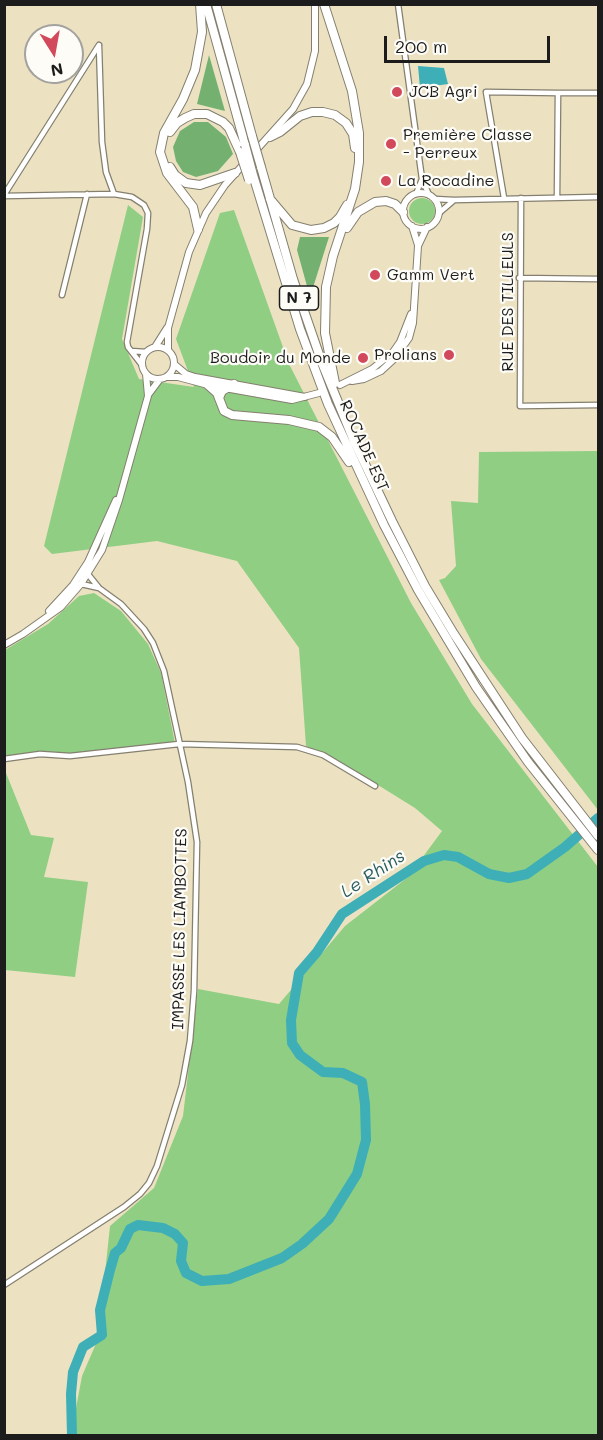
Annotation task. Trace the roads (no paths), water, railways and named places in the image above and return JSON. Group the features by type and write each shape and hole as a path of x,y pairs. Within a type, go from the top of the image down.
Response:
{"highway":[{"path":"198,229 193,207 167,173 160,152 164,133 183,99 195,70 201,44 200,4"},
{"name":"ROCADE EST","path":"206,4 242,149 257,189 300,329 328,404 371,500 418,590 476,687 528,762 598,836"},
{"name":"ROCADE EST","path":"216,4 269,197 308,325 336,397 392,521 426,586 454,634 596,847"},
{"path":"324,4 355,103 359,133 359,162 355,189 328,279 325,311 325,333 336,397"},
{"path":"269,197 287,220 299,228 312,230 327,227 340,217 349,200 355,153 353,134 346,123 335,115 323,112 312,112 300,116 270,137"},
{"path":"235,174 200,186 186,183 175,175 167,161 166,144 171,131 180,120 195,114 207,114 223,122 242,149"},
{"path":"339,237 358,212 375,202 389,202 403,212"},
{"path":"208,385 219,398 224,411 232,416 301,421 326,431 343,452 363,493 371,500"},
{"path":"219,398 230,386"}],"main road":[{"path":"230,386 186,374 174,364 173,357 168,350 168,328 189,252 206,213 235,174 293,109 307,84 315,51 315,4"},
{"path":"412,226 427,227 435,222 439,213 432,197 416,194 406,201 403,212 406,220 412,226 418,246"},
{"path":"340,385 373,375 394,359 409,338 413,323 418,246 427,227"},
{"path":"36,624 102,550 147,396 143,357 147,351 155,347 168,328"},
{"path":"155,347 168,350"},
{"path":"147,396 174,364"},
{"path":"146,374 152,378 178,377 208,385 305,397 319,393"},
{"path":"4,645 61,607 81,584 83,574"},
{"path":"81,584 83,574"}],"street":[{"path":"398,4 422,179 432,197 454,200 598,197"},
{"path":"4,196 99,45 102,142 106,172 114,194"},
{"path":"504,198 486,92 598,93"},
{"path":"557,198 558,93"},
{"path":"416,194 422,179"},
{"path":"62,295 87,194"},
{"path":"4,196 114,194 137,199 144,205 148,213 147,229 127,337 127,345 142,364"},
{"name":"RUE DES TILLEULS","path":"520,198 520,406 598,405"},
{"path":"439,213 454,200"},
{"path":"519,278 598,279"},
{"path":"132,351 147,351"},
{"path":"83,574 99,588"},
{"path":"81,584 99,588"},
{"name":"IMPASSE LES LIAMBOTTES","path":"4,1285 76,1239 140,1194 149,1183 158,1166 182,1085 190,1041 194,991 197,842 188,782 164,671 153,642 132,615 99,588"},
{"path":"4,759 40,754 70,756 179,744 297,747 323,755 375,786"}],"water":[{"path":"418,66 444,68 448,84 420,88"}],"waterway":[{"name":"Le Rhins","path":"72,1436 73,1372 83,1347 102,1335 100,1310 110,1270 115,1253 121,1248 130,1229 138,1225 163,1228 175,1234 183,1243 181,1261 186,1273 202,1281 229,1279 282,1258 302,1244 329,1219 357,1174 366,1140 362,1082 343,1073 323,1072 300,1055 292,1043 291,1020 299,973 317,952 342,914 424,861 444,855 458,857 489,874 509,878 527,874 565,847 598,818"}],"place":[{"name":"JCB Agri","path":"397,92"},
{"name":"Première Classe - Perreux","path":"391,144"},
{"name":"La Rocadine","path":"386,181"},
{"name":"Gamm Vert","path":"375,275"},
{"name":"Prolians","path":"449,355"},
{"name":"Boudoir du Monde","path":"363,358"}]}
